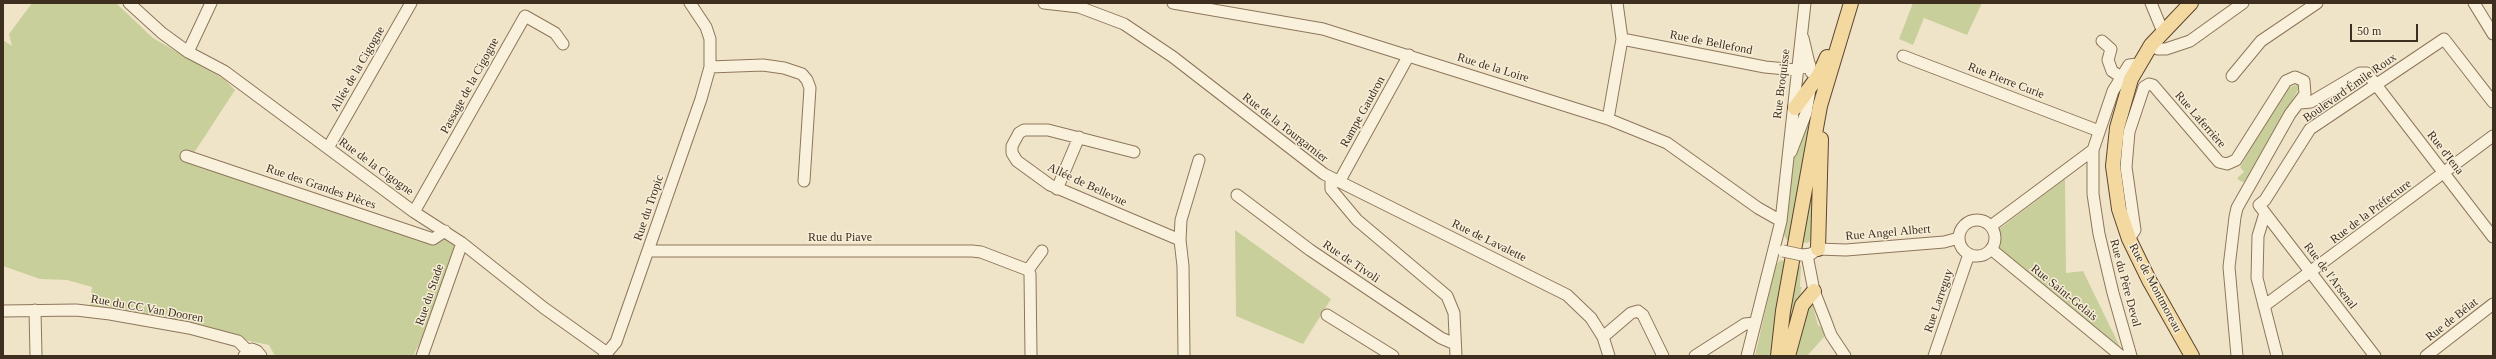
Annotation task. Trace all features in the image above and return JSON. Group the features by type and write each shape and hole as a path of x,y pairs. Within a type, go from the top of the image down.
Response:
{"main road":[{"path":"1795,108 1823,68 1851,3"},
{"path":"1809,253 1822,130 1851,3"},
{"path":"1778,356 1783,311 1820,106 1851,3"},
{"name":"Rue de Montmoreau","path":"2191,3 2151,45 2138,64 2122,104 2114,152 2119,209 2129,239 2149,280 2192,356"},
{"path":"1788,356 1802,305 1814,291"}],"street":[{"name":"Rue de la Cigogne","path":"129,3 162,33 188,52 229,75 414,212 462,243 606,355"},
{"path":"188,52 211,3"},
{"name":"Allée de la Cigogne","path":"328,148 411,3"},
{"name":"Rue du Tropic","path":"606,355 616,342 701,99 710,67 710,39 706,27 690,3"},
{"name":"Rue de la Tourgarnier","path":"1044,3 1079,7 1124,24 1159,47 1309,163 1335,180 1331,189 1357,220 1448,296 1454,313 1456,356"},
{"name":"Rue de la Loire","path":"1173,3 1323,29 1608,119 1667,143 1758,208 1776,217"},
{"path":"1608,119 1622,40 1617,3"},
{"name":"Rue Broquisse","path":"1776,217 1782,198 1789,129 1795,108 1796,70 1805,3"},
{"path":"2151,3 2163,32"},
{"path":"2151,45 2158,49 2166,49 2190,41 2243,3"},
{"path":"2232,76 2261,41 2317,3"},
{"path":"2474,3 2493,34"},
{"name":"Passage de la Cigogne","path":"414,212 525,16 555,33 563,44"},
{"name":"Rue Broquisse","path":"1786,164 1806,113 1811,84 1810,65 1802,31"},
{"name":"Boulevard Émile Roux","path":"2277,356 2257,278 2258,236 2262,209 2265,200 2310,129 2444,39 2493,102"},
{"name":"Rue de Bellefond","path":"1622,40 1765,66 1796,70"},
{"path":"2102,41 2111,50 2108,60 2112,72 2121,77"},
{"name":"Rampe Gaudron","path":"1335,180 1409,55"},
{"name":"Rue Pierre Curie","path":"1903,56 2099,131"},
{"path":"710,67 763,64 784,68 802,74 807,80 810,88 804,181"},
{"name":"Rue du Père Deval","path":"2131,356 2113,293 2099,234 2094,194 2093,150 2113,91 2129,65 2138,64"},
{"path":"1796,70 1810,65"},
{"name":"Rue d'Iena","path":"2300,103 2311,102 2360,73 2367,73 2493,237"},
{"name":"Rue Laferrière","path":"2129,239 2135,230 2126,167 2129,132 2144,87 2149,84 2153,85 2219,162 2227,164 2236,160 2278,92 2290,77 2298,78 2305,84 2306,91 2300,103 2290,114 2246,192 2235,217 2229,267 2237,356"},
{"name":"Allée de Bellevue","path":"1134,152 1048,130 1024,130 1014,139 1012,153 1016,162 1057,188 1180,240"},
{"name":"Rue de la Préfecture","path":"2264,306 2312,273 2493,136"},
{"path":"1057,188 1079,137"},
{"path":"1991,226 2093,150"},
{"name":"Rue des Grandes Pièces","path":"186,156 433,239 445,231"},
{"path":"1184,356 1183,266 1180,240 1181,220 1199,160"},
{"name":"Rue de Lavalette","path":"1335,180 1562,292 1579,304 1591,318 1603,337 1609,356"},
{"path":"2246,192 2262,209"},
{"name":"Rue de Tivoli","path":"1237,195 1310,250 1441,338 1455,344"},
{"name":"Rue de l'Arsenal","path":"2262,209 2375,356"},
{"path":"1747,356 1754,323 1778,248 1776,217"},
{"path":"1973,220 1985,222 1991,226 1995,240 1991,249 1981,255 1969,254 1962,247 1959,238 1963,227 1973,220"},
{"name":"Rue Angel Albert","path":"1778,248 1809,253 1944,242 1959,238"},
{"name":"Rue du Stade","path":"422,356 462,243"},
{"name":"Rue Saint-Gelais","path":"1991,249 2121,356"},
{"name":"Rue du Piave","path":"648,251 972,251 981,252 1028,270"},
{"path":"1031,356 1030,274 1028,270 1042,251"},
{"path":"1809,253 1814,291 1831,335 1845,356"},
{"name":"Rue Larreguy","path":"1934,356 1969,254"},
{"name":"Rue de Bélat","path":"2426,356 2493,304"},
{"path":"35,310 36,356"},
{"name":"Rue du CC Van Dooren","path":"3,312 76,310 189,328 238,340 246,354 257,350 261,356"},
{"path":"1603,337 1631,313 1638,311 1642,315 1663,356"},
{"path":"1328,315 1393,356"},
{"path":"1695,356 1745,324 1754,323"}],"green space":[{"path":"32,3 116,3 153,38 224,79 235,90 190,159 431,242 445,236 456,245 441,301 413,356 275,356 269,345 95,309 90,304 92,287 67,280 40,279 3,266 3,40 12,46 9,34"},
{"path":"1913,3 1982,3 1967,35 1924,18 1913,45 1899,39"},
{"path":"2299,84 2298,90 2247,180 2243,182 2240,181 2237,178 2244,172 2240,167 2260,132 2288,88"},
{"path":"1810,117 1790,240 1787,240 1783,234 1789,176 1797,145"},
{"path":"1817,152 1814,239 1807,243 1801,242"},
{"path":"2065,179 2066,273 2083,271 2122,351 1998,249 2001,239 1999,229"},
{"path":"1235,230 1331,299 1303,344 1236,316"},
{"path":"1781,260 1785,261 1770,356 1755,356 1776,264"},
{"path":"1796,263 1801,266 1800,287 1802,287 1794,321 1785,345"},
{"path":"1812,303 1818,325 1824,329 1824,337 1807,356 1796,356 1809,305"}]}
